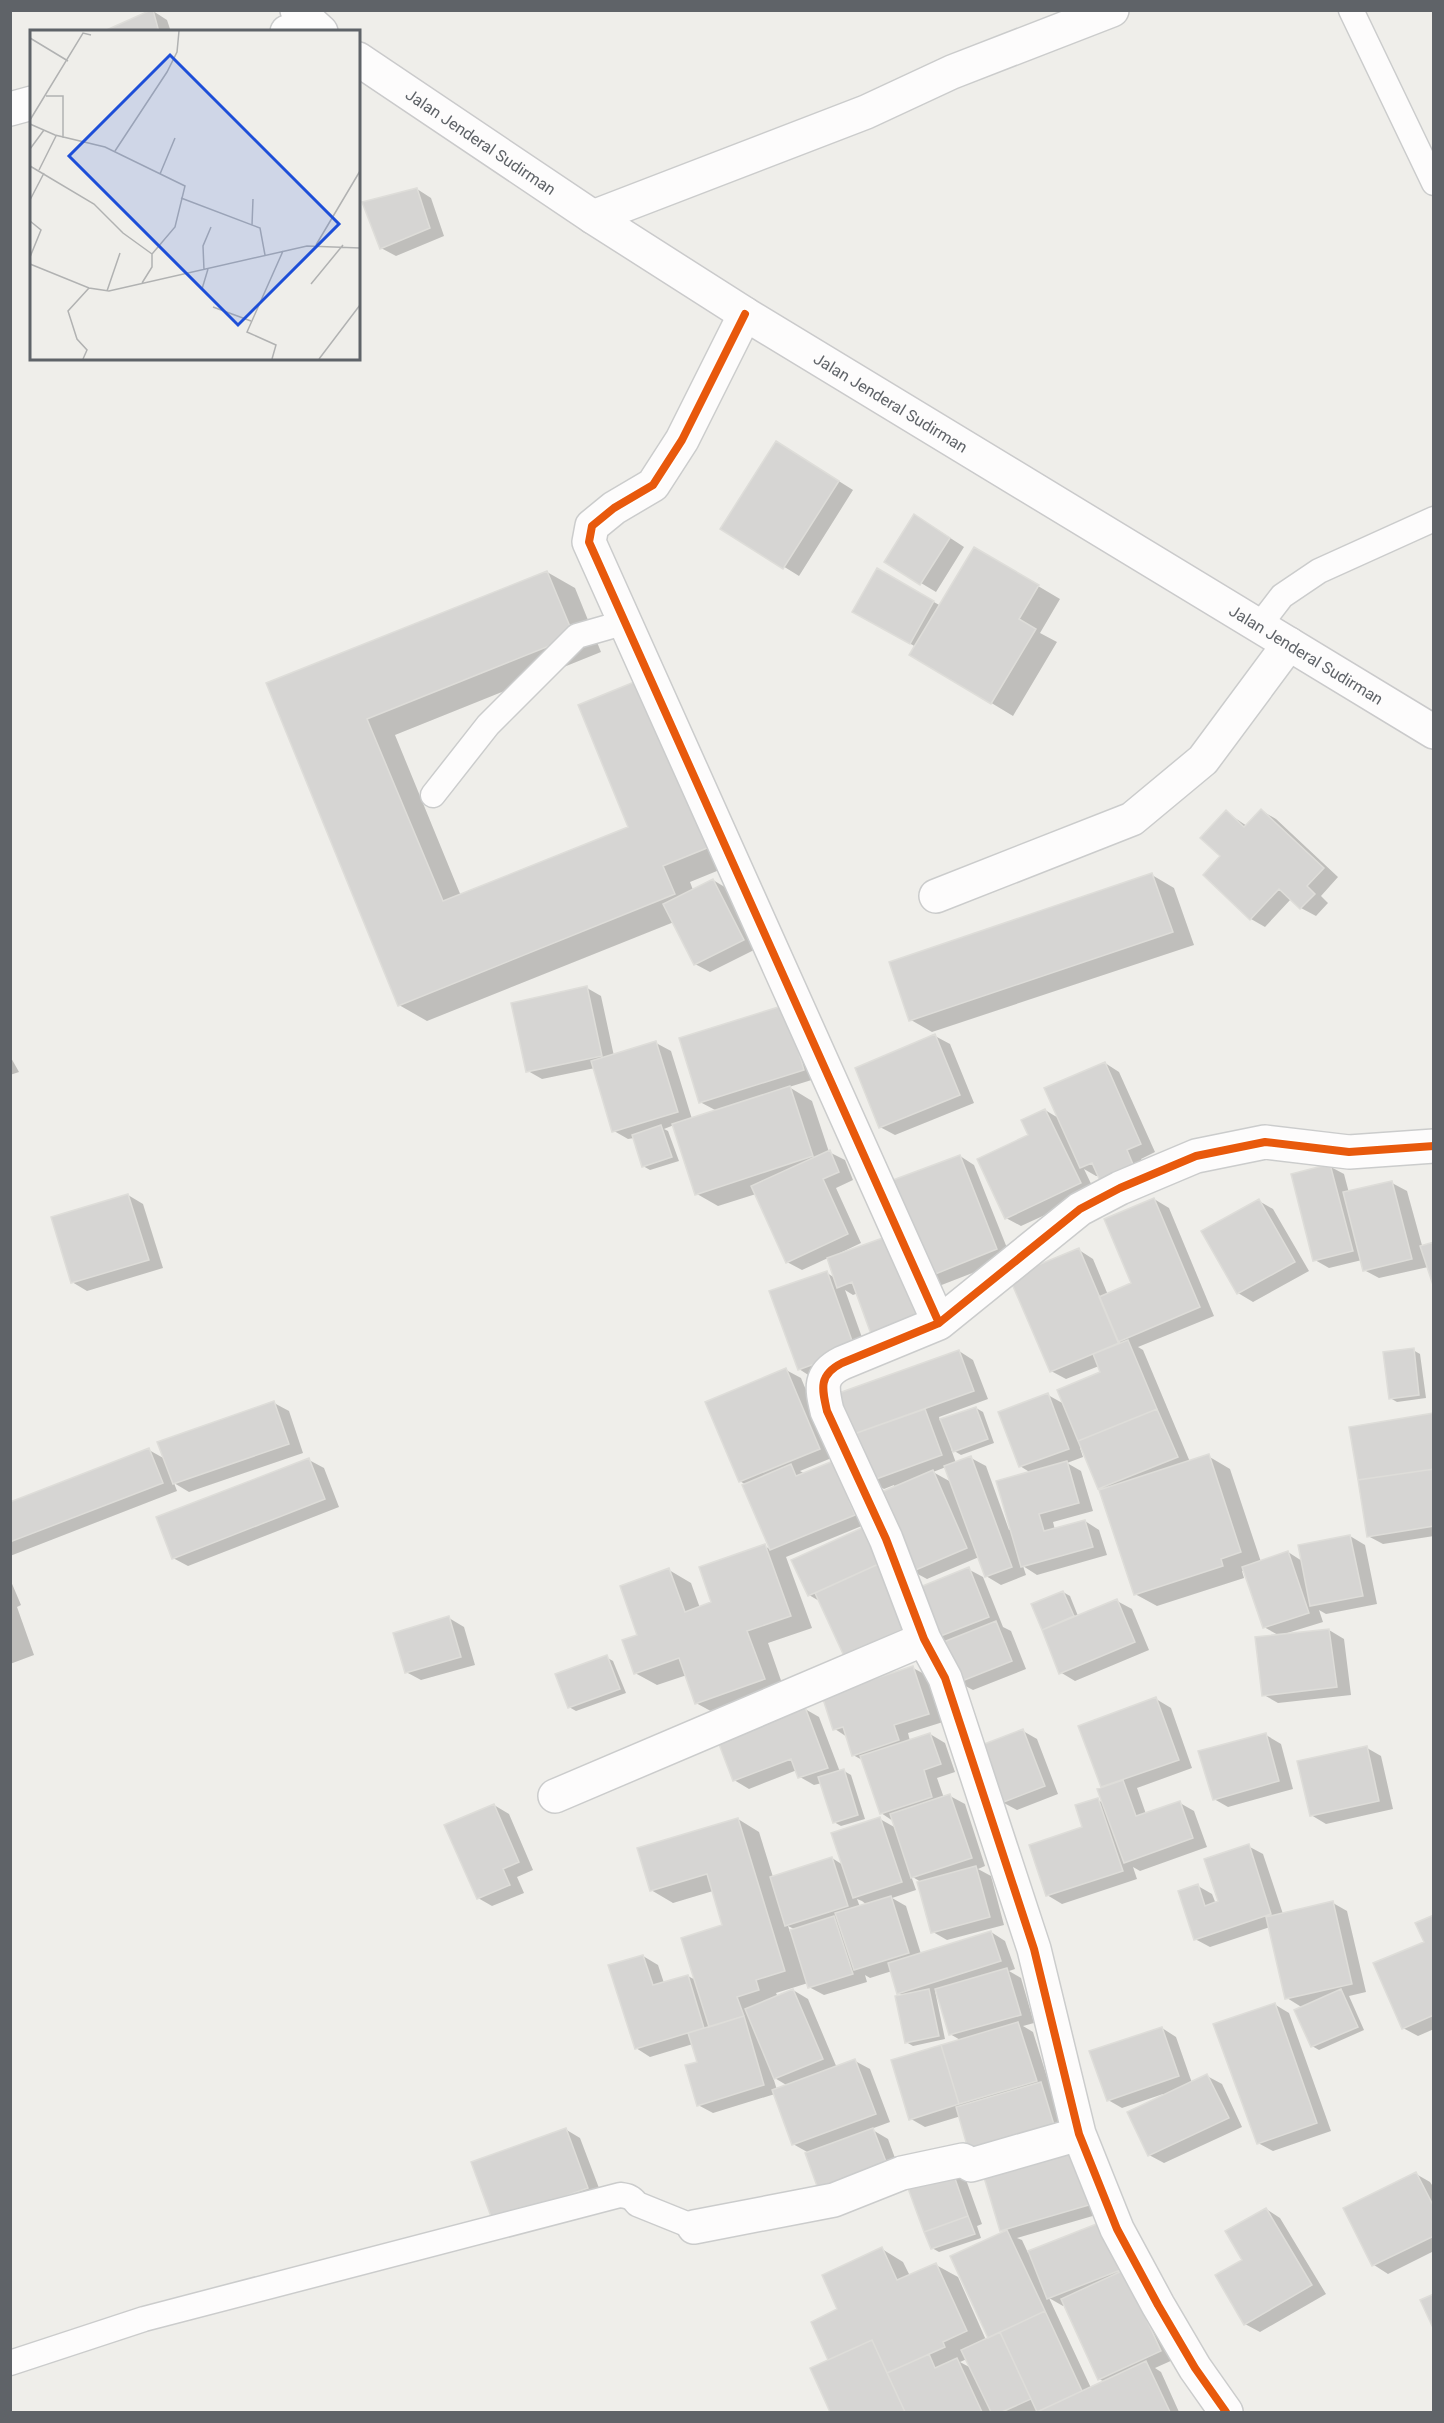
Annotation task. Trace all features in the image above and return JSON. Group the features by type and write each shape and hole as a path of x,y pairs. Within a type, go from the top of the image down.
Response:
{"street":[{"path":"592,217 866,112 952,72 1112,10"},
{"name":"Jalan Jenderal Sudirman","path":"360,60 592,217 745,314 1434,732"},
{"path":"10,109 30,104"},
{"path":"745,314 682,440 653,485 614,508 592,526 589,542 939,1323"},
{"path":"936,896 1132,819 1203,760 1289,644"},
{"path":"1226,2412 1195,2368 1158,2305 1118,2229 1079,2134 1034,1950 945,1678 924,1639 886,1539 827,1411 823,1392 825,1376 832,1368 939,1323 1080,1209 1120,1188 1196,1155 1265,1142 1350,1152 1434,1146"},
{"path":"555,1796 924,1639"},
{"path":"694,2227 834,2200 902,2173 963,2160 971,2165 1079,2134"}],"lane":[{"path":"1351,10 1434,183"},
{"path":"1259,626 1282,596 1319,571 1434,519"},
{"path":"433,795 489,725 577,636 626,622"},
{"path":"10,2363 144,2319 620,2195 633,2198 637,2204 694,2227"}],"building":[{"path":"153,10 158,30 106,30"},
{"path":"417,188 430,228 380,249 362,202"},
{"path":"776,441 839,481 783,569 720,529"},
{"path":"914,514 950,538 920,585 884,562"},
{"path":"974,547 1039,585 1019,619 1036,629 991,704 909,655"},
{"path":"877,568 934,601 910,644 852,612"},
{"path":"547,571 574,636 367,719 443,901 628,827 578,705 644,678 712,846 663,866 675,894 398,1006 266,683"},
{"path":"1261,809 1324,868 1307,886 1315,894 1300,909 1279,889 1250,920 1203,875 1220,856 1200,838 1226,810 1244,827"},
{"path":"1152,873 1173,932 909,1021 889,962"},
{"path":"713,879 744,940 694,965 663,904"},
{"path":"587,986 602,1056 526,1072 511,1003"},
{"path":"785,1005 804,1070 699,1103 679,1038"},
{"path":"935,1034 960,1095 879,1128 855,1068"},
{"path":"656,1041 678,1112 612,1132 591,1061"},
{"path":"1105,1062 1141,1144 1127,1150 1135,1169 1101,1183 1092,1163 1080,1168 1044,1088"},
{"path":"790,1086 813,1156 695,1195 672,1124"},
{"path":"1045,1109 1081,1183 1005,1219 977,1159 1028,1135 1021,1120"},
{"path":"661,1125 672,1157 642,1167 632,1135"},
{"path":"830,1150 839,1172 823,1179 848,1234 786,1263 751,1186"},
{"path":"960,1155 997,1249 923,1279 885,1183"},
{"path":"1330,1164 1353,1251 1313,1261 1291,1174"},
{"path":"1392,1181 1412,1259 1363,1271 1343,1192"},
{"path":"128,1194 149,1260 71,1283 51,1217"},
{"path":"1154,1198 1200,1307 1118,1342 1099,1297 1131,1283 1104,1219"},
{"path":"1259,1199 1295,1262 1237,1294 1201,1231"},
{"path":"891,1235 921,1316 871,1334 852,1282 837,1288 827,1258"},
{"path":"1434,1242 1434,1288 1420,1246"},
{"path":"1079,1248 1119,1343 1050,1372 1009,1277"},
{"path":"827,1271 855,1349 798,1370 769,1291"},
{"path":"1128,1340 1157,1409 1078,1441 1057,1390 1100,1372 1093,1354"},
{"path":"1414,1348 1419,1395 1389,1399 1383,1352"},
{"path":"959,1350 974,1391 851,1435 836,1394"},
{"path":"786,1368 820,1449 739,1482 705,1402"},
{"path":"1048,1393 1069,1449 1019,1467 998,1412"},
{"path":"274,1401 289,1444 173,1484 157,1442"},
{"path":"976,1407 988,1439 953,1452 940,1419"},
{"path":"925,1409 942,1455 868,1482 851,1435"},
{"path":"1157,1409 1178,1457 1098,1489 1078,1441"},
{"path":"1434,1413 1434,1469 1358,1480 1349,1427"},
{"path":"149,1448 163,1483 10,1542 10,1502"},
{"path":"1209,1454 1241,1552 1221,1559 1223,1566 1134,1595 1099,1490"},
{"path":"971,1456 1012,1567 985,1577 944,1466"},
{"path":"309,1458 325,1499 172,1559 156,1517"},
{"path":"833,1461 855,1515 770,1550 742,1485 791,1464 796,1476"},
{"path":"1067,1461 1079,1503 1039,1514 1044,1531 1085,1520 1093,1547 1021,1567 996,1481"},
{"path":"1434,1469 1434,1526 1367,1537 1358,1480"},
{"path":"933,1470 967,1548 911,1572 877,1494"},
{"path":"866,1526 883,1562 808,1596 791,1560"},
{"path":"1350,1535 1363,1596 1310,1606 1298,1545"},
{"path":"765,1544 791,1616 747,1631 765,1679 695,1704 679,1658 634,1674 622,1640 637,1635 620,1586 669,1568 685,1612 711,1602 699,1567"},
{"path":"1288,1551 1309,1613 1263,1628 1242,1567"},
{"path":"883,1562 912,1625 844,1656 815,1593"},
{"path":"969,1567 989,1617 928,1641 908,1592"},
{"path":"1063,1591 1074,1616 1042,1630 1031,1604"},
{"path":"1117,1599 1135,1642 1059,1674 1042,1630"},
{"path":"449,1616 461,1657 405,1673 393,1633"},
{"path":"996,1621 1012,1661 957,1683 941,1643"},
{"path":"1329,1629 1337,1687 1262,1696 1255,1637"},
{"path":"607,1655 620,1689 568,1708 555,1674"},
{"path":"913,1666 929,1714 894,1725 899,1740 852,1756 843,1727 833,1730 822,1696"},
{"path":"1156,1697 1179,1760 1101,1787 1078,1726"},
{"path":"805,1707 828,1768 798,1778 791,1759 733,1781 717,1739"},
{"path":"1023,1729 1045,1786 1001,1803 979,1746"},
{"path":"930,1733 941,1764 924,1770 932,1797 880,1814 860,1756"},
{"path":"1266,1733 1279,1781 1213,1800 1198,1751"},
{"path":"1367,1746 1379,1801 1310,1816 1297,1761"},
{"path":"844,1769 858,1815 833,1823 818,1777"},
{"path":"1123,1780 1136,1816 1180,1801 1193,1838 1124,1863 1097,1789"},
{"path":"950,1794 972,1858 911,1878 890,1814"},
{"path":"1098,1798 1123,1871 1046,1896 1029,1845 1082,1827 1075,1805"},
{"path":"494,1804 519,1862 503,1869 510,1885 477,1899 444,1825"},
{"path":"880,1817 902,1882 853,1898 831,1833"},
{"path":"738,1818 785,1971 756,1980 759,1990 737,1997 744,2016 709,2027 681,1938 722,1925 707,1874 650,1891 637,1848"},
{"path":"1249,1844 1271,1914 1194,1940 1178,1891 1198,1884 1205,1906 1218,1901 1204,1859"},
{"path":"832,1857 848,1906 785,1926 770,1877"},
{"path":"976,1866 990,1917 931,1933 917,1882"},
{"path":"891,1896 909,1953 854,1970 835,1913"},
{"path":"1333,1901 1352,1984 1285,1999 1266,1917"},
{"path":"1434,1915 1434,2015 1402,2029 1373,1963 1424,1942 1415,1923"},
{"path":"834,1916 853,1974 808,1988 790,1930"},
{"path":"991,1931 1001,1961 897,1994 888,1963"},
{"path":"643,1955 653,1985 688,1975 704,2028 635,2049 608,1965"},
{"path":"1007,1968 1021,2015 949,2035 935,1989"},
{"path":"793,1989 823,2059 774,2079 745,2009"},
{"path":"929,1989 939,2036 905,2043 895,1996"},
{"path":"1341,1989 1358,2027 1311,2047 1294,2010"},
{"path":"1275,2003 1317,2123 1257,2144 1213,2024"},
{"path":"744,2016 764,2085 697,2106 685,2065 697,2062 688,2033"},
{"path":"1018,2022 1037,2081 959,2104 941,2045"},
{"path":"1162,2027 1179,2076 1107,2101 1089,2051"},
{"path":"941,2045 959,2104 909,2120 891,2060"},
{"path":"855,2059 876,2114 792,2145 772,2090"},
{"path":"1207,2074 1229,2118 1148,2156 1127,2112"},
{"path":"1041,2082 1058,2138 972,2163 956,2107"},
{"path":"566,2128 588,2188 493,2222 471,2162"},
{"path":"873,2128 890,2172 821,2197 805,2153"},
{"path":"1073,2151 1089,2205 1000,2231 980,2164"},
{"path":"951,2167 968,2216 924,2232 906,2183"},
{"path":"1416,2172 1434,2207 1434,2236 1372,2266 1343,2208"},
{"path":"1266,2208 1312,2285 1244,2325 1215,2275 1242,2260 1225,2231"},
{"path":"968,2216 975,2234 931,2249 924,2232"},
{"path":"1104,2221 1123,2269 1047,2299 1028,2251"},
{"path":"1007,2230 1045,2311 988,2338 950,2256"},
{"path":"882,2247 897,2280 936,2263 967,2331 943,2342 945,2347 887,2373 872,2340 828,2360 811,2322 837,2309 822,2275"},
{"path":"1124,2270 1161,2351 1098,2380 1061,2299"},
{"path":"1434,2294 1434,2330 1420,2300"},
{"path":"1045,2311 1082,2391 1037,2412 1000,2332"},
{"path":"1000,2332 1031,2399 1002,2412 991,2412 961,2350"},
{"path":"872,2340 905,2412 830,2412 810,2368"},
{"path":"929,2354 935,2368 957,2358 982,2412 905,2412 887,2373"},
{"path":"1146,2361 1170,2412 1039,2412 1039,2411"}],"cycle path":[{"path":"745,314 682,440 653,485 614,508 592,526 589,542 939,1323"},
{"path":"1226,2412 1195,2368 1117,2229 1079,2134 1034,1949 945,1678 924,1639 886,1539 827,1411 823,1389 829,1372 842,1363 939,1323 1080,1209 1120,1188 1196,1156 1265,1142 1349,1152 1434,1146"}]}
